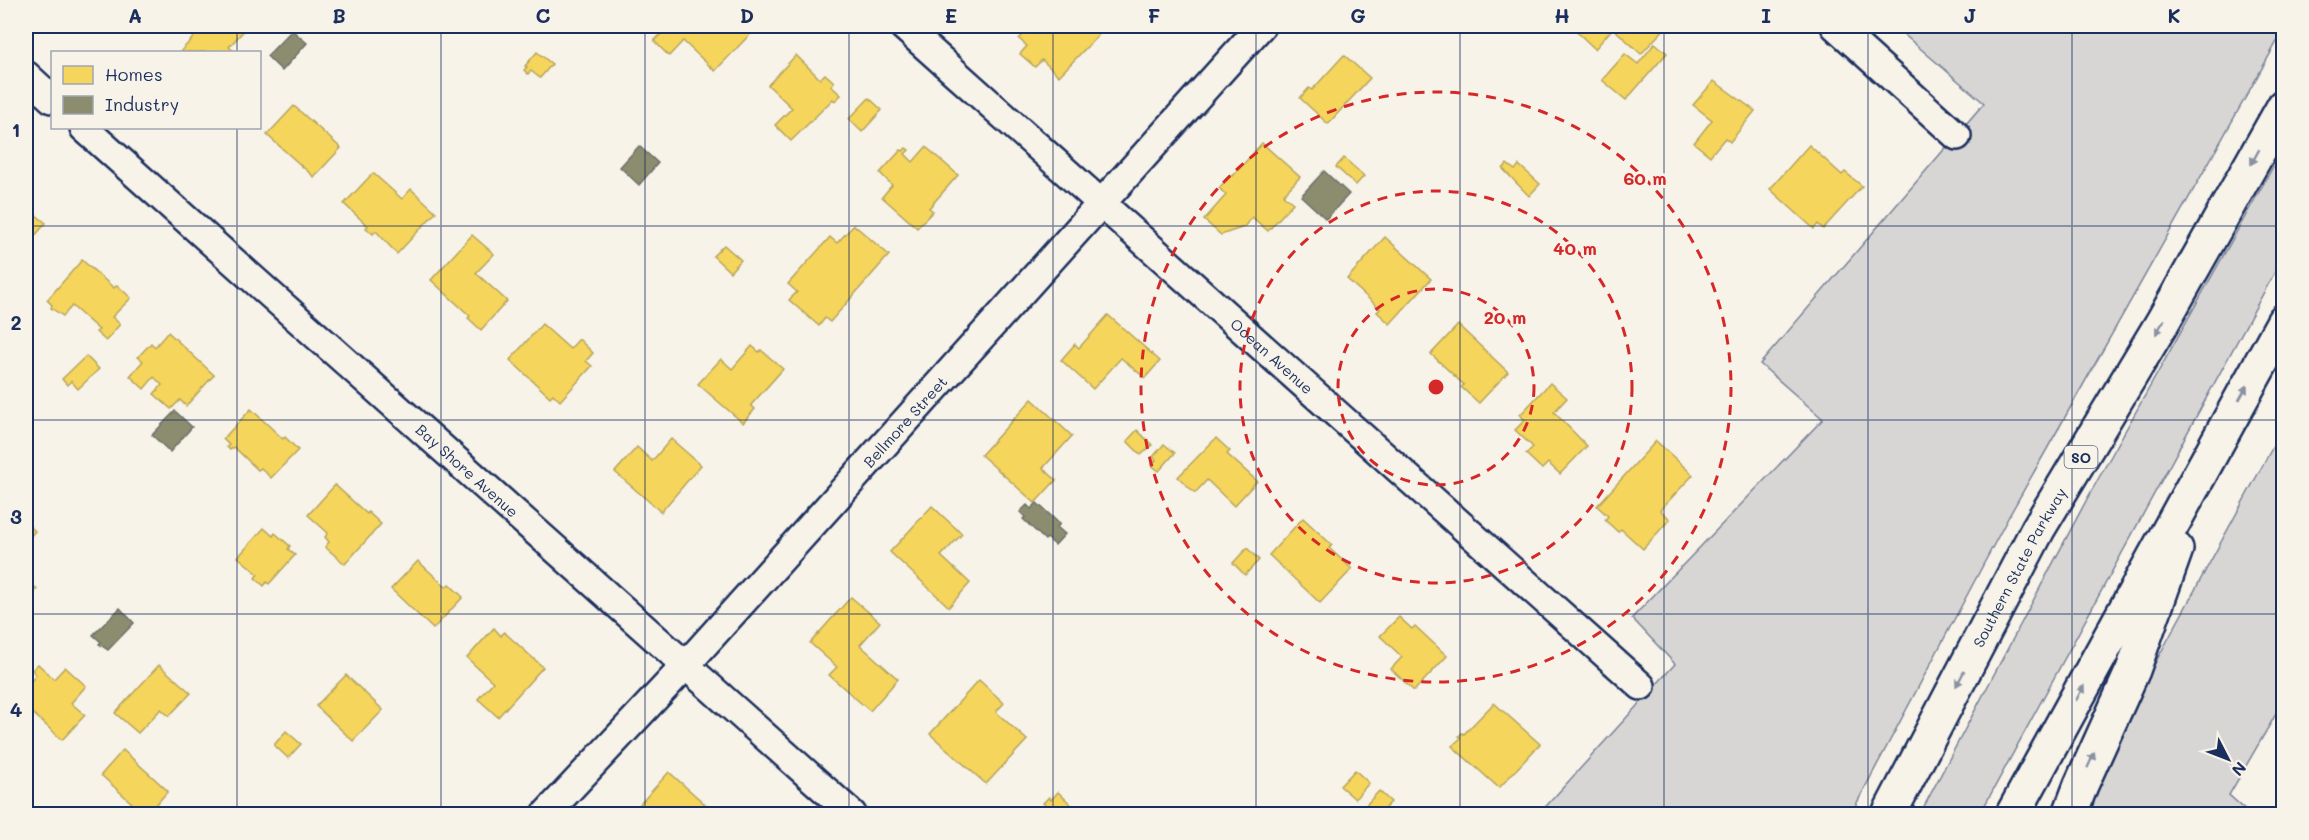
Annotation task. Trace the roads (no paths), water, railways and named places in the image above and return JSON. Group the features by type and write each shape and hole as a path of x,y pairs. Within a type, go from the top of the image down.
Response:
{"highway":[{"name":"Southern State Parkway","path":"1889,814 2038,529 2162,323 2283,106"},
{"path":"2013,814 2043,764 2214,444 2283,321"},
{"path":"2070,814 2133,670 2214,444"},
{"path":"2020,814 2043,764"}],"street":[{"name":"Ocean Avenue","path":"903,26 1641,686"},
{"name":"Bellmore Street","path":"546,814 685,666 1261,26"},
{"path":"1835,26 1958,135"},
{"path":"26,75 51,98"},
{"name":"Bay Shore Avenue","path":"85,129 852,814"}]}
